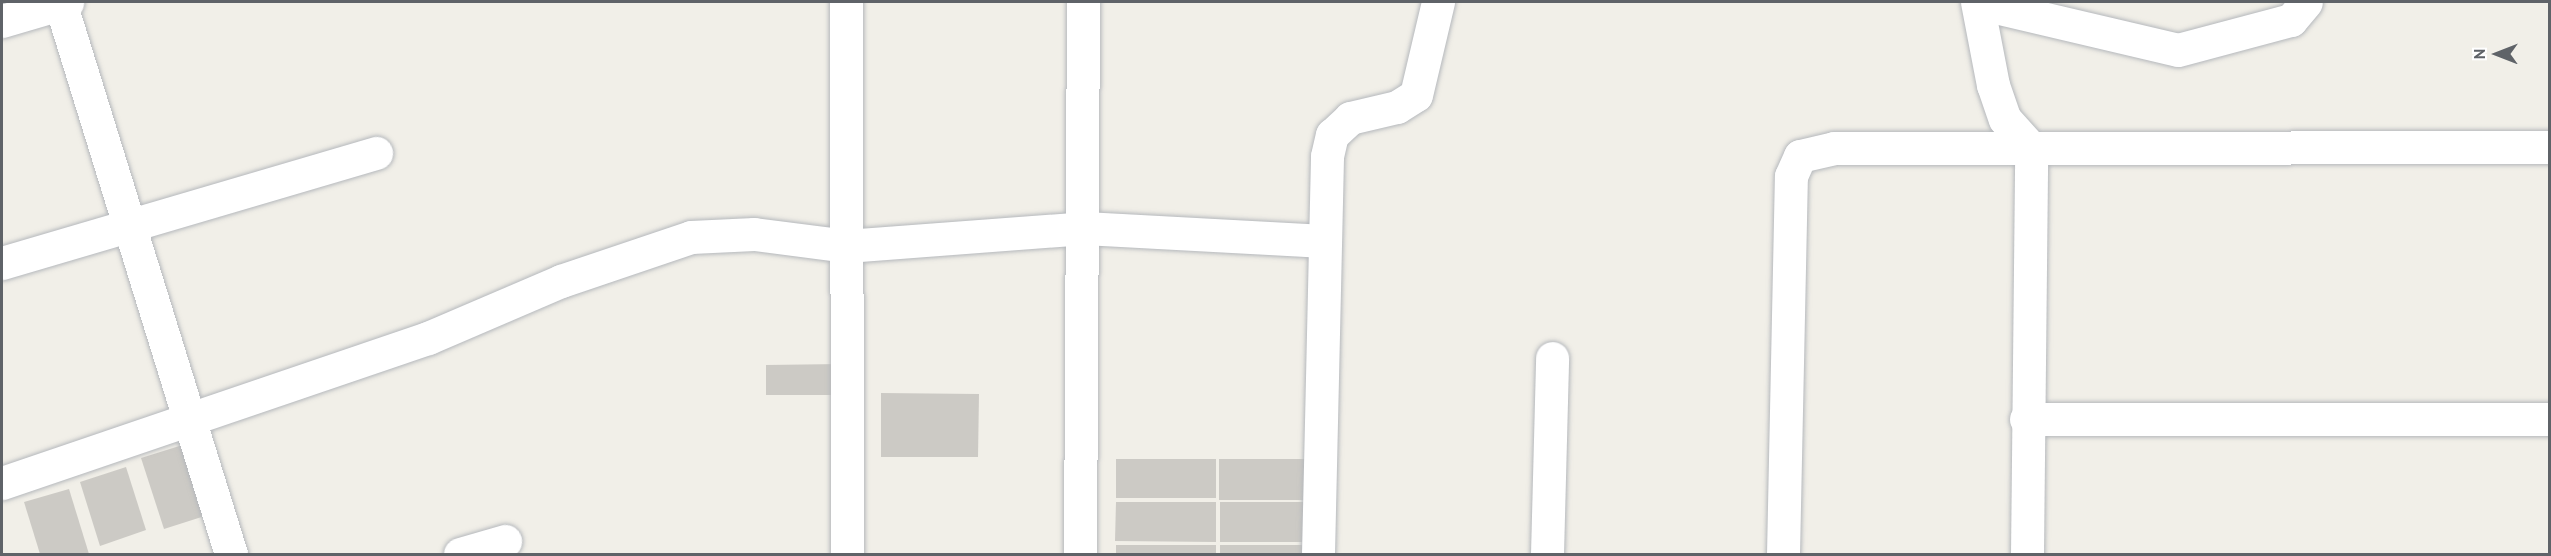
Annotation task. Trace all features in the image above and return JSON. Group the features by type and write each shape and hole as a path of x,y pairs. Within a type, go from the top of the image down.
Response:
{"street":[{"path":"2,21 62,2 231,555"},
{"path":"846,2 847,555"},
{"path":"1080,555 1084,228 1083,2"},
{"path":"1318,555 1327,156 1332,135 1350,118 1397,107 1416,95 1427,60 1438,2"},
{"path":"2027,555 2026,420 2031,148 2005,119 1997,96 1978,2 2178,50 2291,20 2306,2"},
{"path":"1783,555 1791,176 1800,156 1834,148 2550,147"},
{"path":"2,263 376,153"},
{"path":"2,483 191,421 428,338 561,281 691,237 754,234 846,246 1084,228 1325,240"},
{"path":"1548,555 1552,358"},
{"path":"2026,420 2550,420"},
{"path":"460,555 505,541"}],"building":[{"path":"841,364 841,395 766,395 766,365"},
{"path":"881,393 979,394 978,457 881,457"},
{"path":"189,443 211,514 164,529 141,458"},
{"path":"1116,459 1216,459 1216,498 1116,498"},
{"path":"1219,459 1310,459 1309,500 1219,500"},
{"path":"126,467 146,530 100,546 80,482"},
{"path":"69,489 89,554 40,554 24,502"},
{"path":"1116,502 1216,502 1216,542 1115,541"},
{"path":"1220,502 1309,502 1309,542 1220,542"},
{"path":"1116,545 1216,545 1216,554 1116,554"},
{"path":"1220,545 1308,545 1308,554 1220,554"}]}
